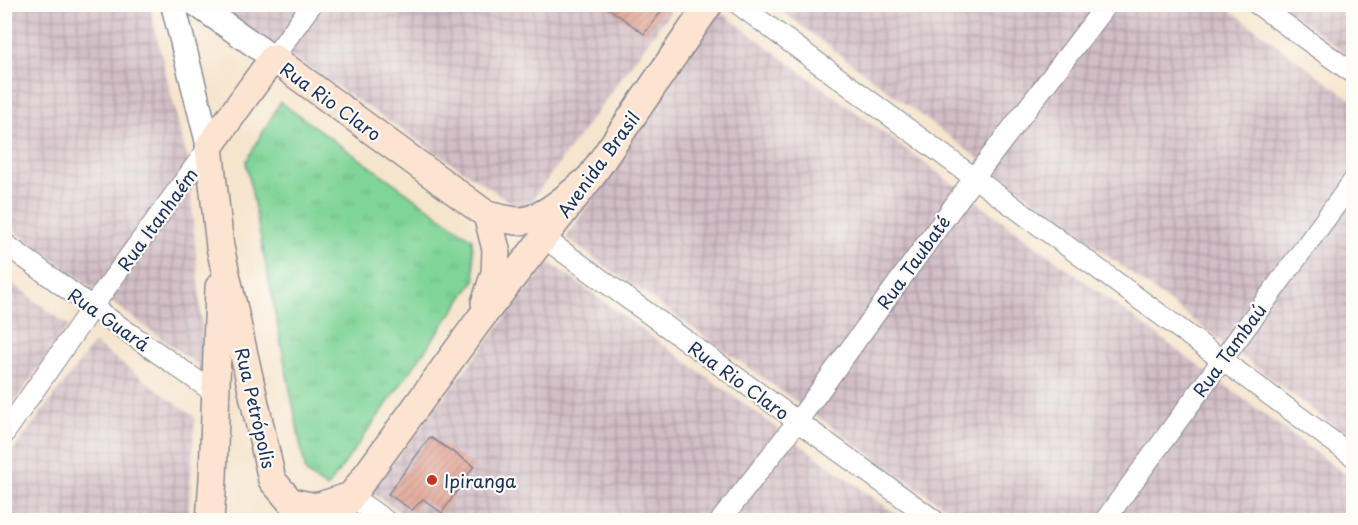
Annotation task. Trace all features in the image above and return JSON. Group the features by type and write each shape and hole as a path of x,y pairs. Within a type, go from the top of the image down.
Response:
{"main road":[{"name":"Avenida Brasil","path":"333,520 480,319 590,178 700,8"},
{"name":"Rua Itanhaém","path":"209,147 273,58"},
{"name":"Rua Rio Claro","path":"273,58 488,215 518,221 537,216 552,209 590,178"},
{"name":"Rua Petrópolis","path":"209,147 220,247 272,480 291,502 316,507 351,496"},
{"name":"Avenida Brasil","path":"480,319 495,273 496,249 488,215"},
{"name":"Rua Petrópolis","path":"210,520 220,247"}],"street":[{"name":"Rua Petrópolis","path":"173,4 209,147"},
{"name":"Rua Rio Claro","path":"196,4 273,58"},
{"name":"Rua Itanhaém","path":"273,58 312,4"},
{"path":"738,4 1353,457"},
{"name":"Rua Taubaté","path":"722,520 797,422 974,178 1107,4"},
{"path":"1257,4 1353,75"},
{"name":"Rua Itanhaém","path":"4,434 92,307 209,147"},
{"name":"Rua Tambaú","path":"1105,520 1353,180"},
{"name":"Rua Rio Claro","path":"544,238 934,520"},
{"name":"Rua Guará","path":"4,243 215,393"},
{"path":"351,496 385,520"}],"shaded area":[{"path":"666,4 672,9 524,211 214,5"},
{"path":"5,5 149,5 188,162 206,371 5,224"},
{"path":"774,5 1223,5 1353,101 1353,440"},
{"path":"1281,5 1353,5 1353,59"},
{"path":"719,11 1353,480 1353,520 963,520 566,238"},
{"path":"549,262 904,520 410,520 371,491"},
{"path":"5,278 69,326 5,415"},
{"path":"94,343 195,417 188,520 5,520 5,461"}],"green space":[{"path":"280,102 472,239 475,280 327,488 306,473 246,162"}],"building":[{"path":"603,4 657,4 663,9 644,34"},
{"name":"Ipiranga","path":"430,437 474,466 442,513 423,499 412,510 388,494"}],"place":[{"name":"Ipiranga","path":"432,480"}]}
